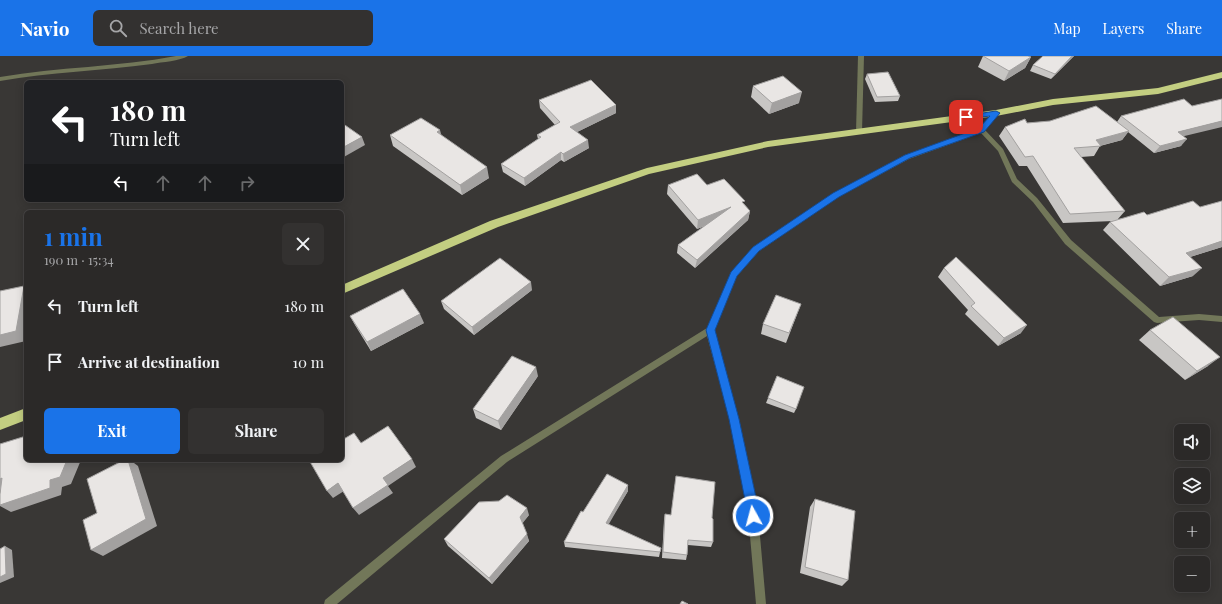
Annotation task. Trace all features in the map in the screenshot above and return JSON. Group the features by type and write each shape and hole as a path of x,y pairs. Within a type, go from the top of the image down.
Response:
{"highway":[{"path":"344,289 494,224 647,171 768,144 996,113 1053,102 1158,91 1222,75"},
{"path":"0,424 24,415"}],"street":[{"path":"0,79 45,71 114,67 164,61 185,56"},
{"path":"859,132 861,56"},
{"path":"329,604 504,459 710,330 734,275 756,249 836,195 907,157 982,130 996,113"},
{"path":"982,130 1001,150 1014,180 1035,200 1068,242 1157,320 1199,317 1222,319"},
{"path":"710,330 734,419 752,502 761,604"}],"building":[{"path":"983,56 1028,56 1031,57 1009,71"},
{"path":"1043,56 1072,56 1055,74 1033,65"},
{"path":"888,72 900,96 877,97 867,74"},
{"path":"783,76 802,92 772,103 753,86"},
{"path":"591,80 616,105 570,127 588,140 563,154 561,152 524,178 501,164 541,137 537,135 560,122 539,100"},
{"path":"1184,99 1192,106 1222,99 1222,121 1178,132 1187,139 1160,146 1121,116"},
{"path":"1096,106 1129,131 1096,140 1101,146 1074,148 1125,211 1070,214 1033,156 1025,157 1005,127 1025,119 1027,123 1050,121"},
{"path":"421,118 440,130 437,132 487,167 460,185 390,135"},
{"path":"344,124 362,137 344,147"},
{"path":"697,174 707,185 724,179 745,201 742,202 750,211 697,260 678,245 731,207 698,220 668,185"},
{"path":"1193,201 1200,207 1222,201 1222,241 1186,253 1202,268 1169,277 1110,222 1144,212 1147,215"},
{"path":"956,257 1027,325 1004,338 971,306 975,303 944,268"},
{"path":"500,258 531,282 472,327 441,301"},
{"path":"24,286 16,331 0,335 0,291"},
{"path":"403,289 420,314 367,342 350,316"},
{"path":"776,295 801,304 789,333 763,324"},
{"path":"1173,317 1220,357 1197,371 1150,330"},
{"path":"512,356 536,367 498,421 473,409"},
{"path":"777,376 804,387 796,409 768,398"},
{"path":"388,426 412,459 383,478 388,485 353,508 338,483 327,491 310,462 344,462 344,439 354,433 361,443"},
{"path":"24,437 24,462 66,462 60,477 50,480 50,488 0,505 2,478 0,479 0,444"},
{"path":"120,462 129,462 146,519 91,550 83,520 97,513 87,479"},
{"path":"607,474 628,485 606,523 661,548 660,552 564,542 581,511 583,512"},
{"path":"676,476 715,482 712,518 713,542 688,540 687,555 663,552 665,514 671,515"},
{"path":"507,495 527,508 520,517 527,534 489,578 444,539 479,502 499,501"},
{"path":"815,499 855,511 848,580 805,567"},
{"path":"5,546 6,574 0,577 0,549"},
{"path":"682,601 688,604 680,604"}],"route":[{"path":"753,516 752,502 734,419 710,330 734,275 741,264 756,249 836,195 907,157 982,130 996,113 966,117"}]}
